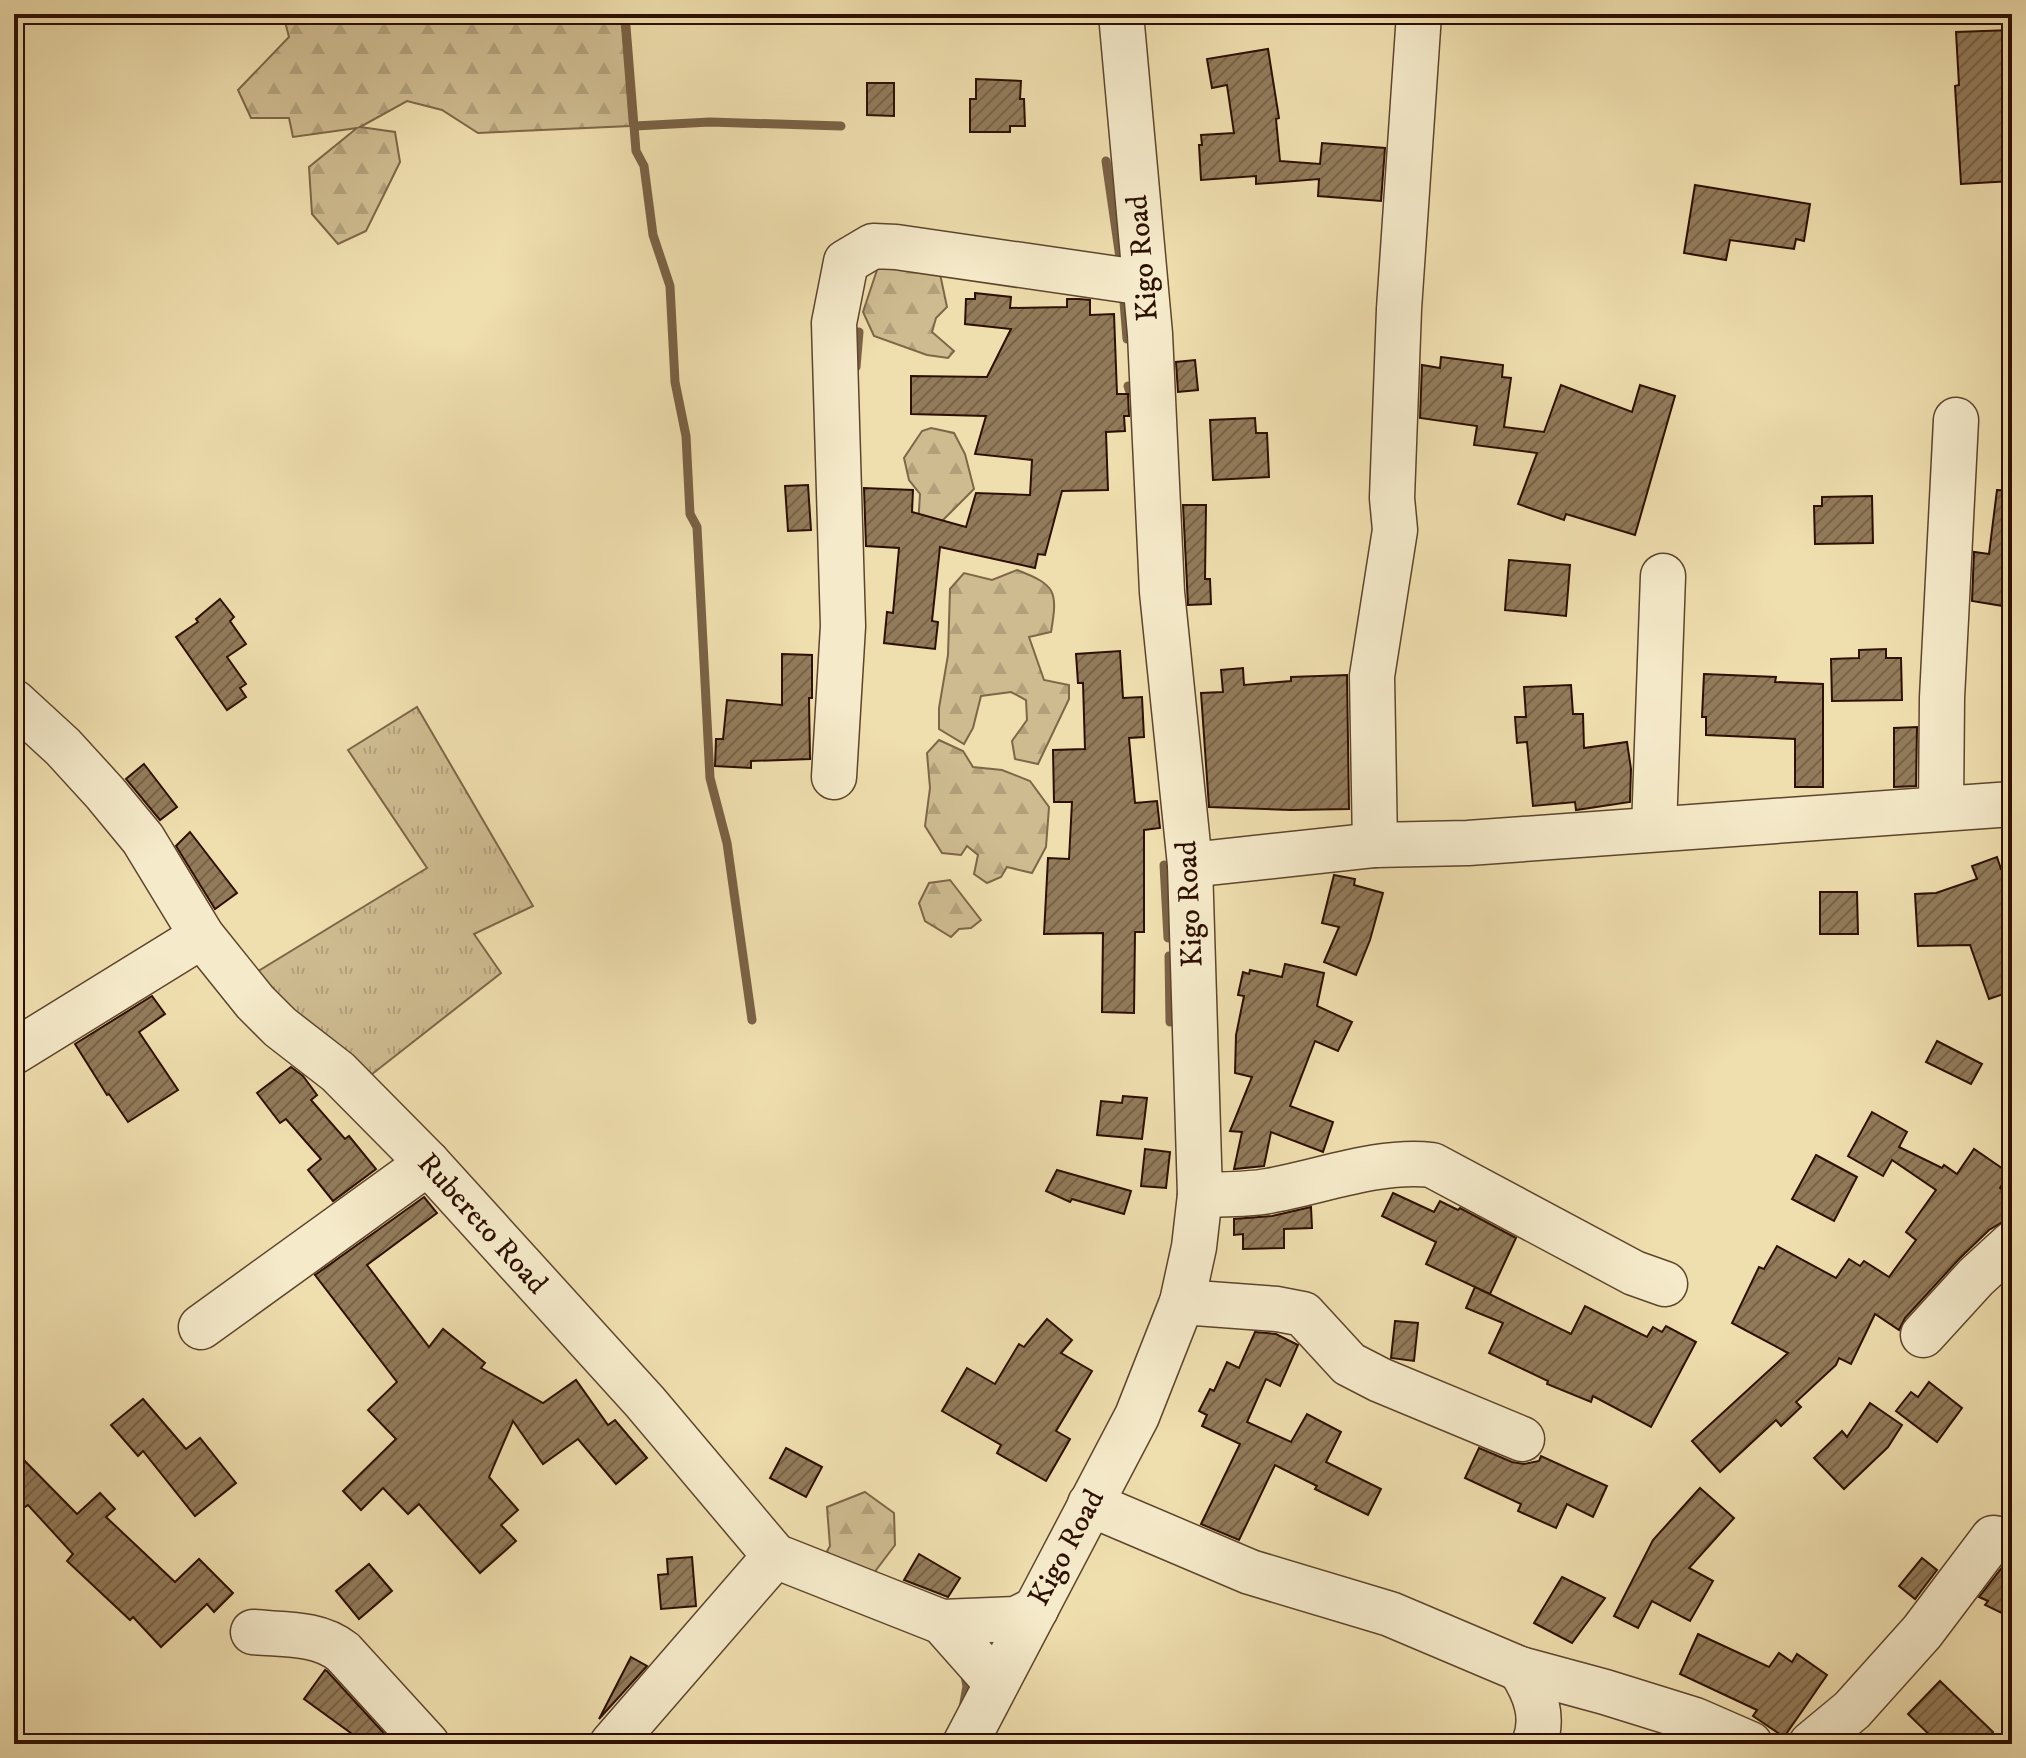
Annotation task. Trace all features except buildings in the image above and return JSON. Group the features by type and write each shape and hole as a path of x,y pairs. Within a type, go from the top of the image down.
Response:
{"street":[{"name":"Kigo Road","path":"965,1744 1137,1416 1182,1302 1194,1247 1200,1195 1190,865 1162,592 1154,397 1121,14"},
{"path":"1375,845 1372,676 1395,530 1392,498 1399,309 1419,14"},
{"path":"834,777 843,610 834,323 846,262 873,246 896,247 1145,283"},
{"path":"1941,808 1942,698 1956,420"},
{"path":"1654,829 1663,576"},
{"name":"Rubereto Road","path":"14,702 63,747 105,793 148,847 202,936 255,1002 280,1027 338,1072 428,1163 645,1402 775,1556 942,1622 996,1683"},
{"path":"1190,865 1375,845 1468,843 2012,804"},
{"path":"14,1052 202,936"},
{"path":"201,1327 428,1163"},
{"path":"1200,1195 1264,1192 1386,1166 1412,1163 1432,1165 1634,1273 1665,1284"},
{"path":"1923,1335 1976,1277 2012,1244"},
{"path":"1182,1302 1277,1309 1303,1314 1349,1364 1522,1439"},
{"path":"1090,1504 1250,1572 1390,1614 1520,1669 1695,1720 1750,1744"},
{"path":"1811,1744 1852,1710 1922,1632 1993,1538 2012,1541"},
{"path":"612,1744 775,1556"},
{"path":"942,1622 1016,1619 1036,1609"},
{"path":"253,1632 320,1638 331,1642 427,1744"},
{"path":"1520,1669 1538,1701 1538,1736 1534,1744"}],"green space":[{"path":"283,14 621,14 630,126 478,133 442,110 407,101 360,127 395,132 400,162 366,231 338,244 312,214 309,167 357,128 293,137 289,118 251,118 238,90 289,37"},
{"path":"878,267 940,274 947,307 936,318 932,332 954,351 948,358 927,355 874,336 863,312"},
{"path":"931,428 954,433 965,454 974,489 938,525 918,527 920,494 909,480 904,458 922,431"},
{"path":"1017,570 1040,580 1051,591 1054,607 1051,632 1029,637 1044,680 1069,685 1069,699 1038,764 1015,759 1012,741 1027,720 1026,700 1011,692 981,696 973,728 964,744 939,729 939,708 948,655 950,589 964,573 992,580"},
{"path":"417,707 533,906 474,934 501,973 362,1082 250,976 427,868 348,750"},
{"path":"939,740 963,751 973,767 1002,770 1030,781 1049,807 1046,847 1032,873 1007,867 1001,877 987,883 974,874 978,855 967,846 961,855 942,853 925,826 930,788 927,753"},
{"path":"950,880 981,920 971,928 959,929 951,937 925,921 919,903 929,883"},
{"path":"865,1492 894,1513 895,1545 867,1582 820,1563 830,1546 827,1507"}],"waterway":[{"path":"625,14 636,151 644,166 653,235 670,286 675,382 686,436 690,514 697,527 710,778 727,843 752,1020"},
{"path":"635,126 710,122 841,126"},
{"path":"1106,161 1121,265"},
{"path":"1124,302 1127,339"},
{"path":"856,367 859,332"},
{"path":"1128,386 1130,392"},
{"path":"1164,865 1168,938"},
{"path":"1169,956 1170,1022"},
{"path":"963,1708 967,1686 964,1671"}]}
